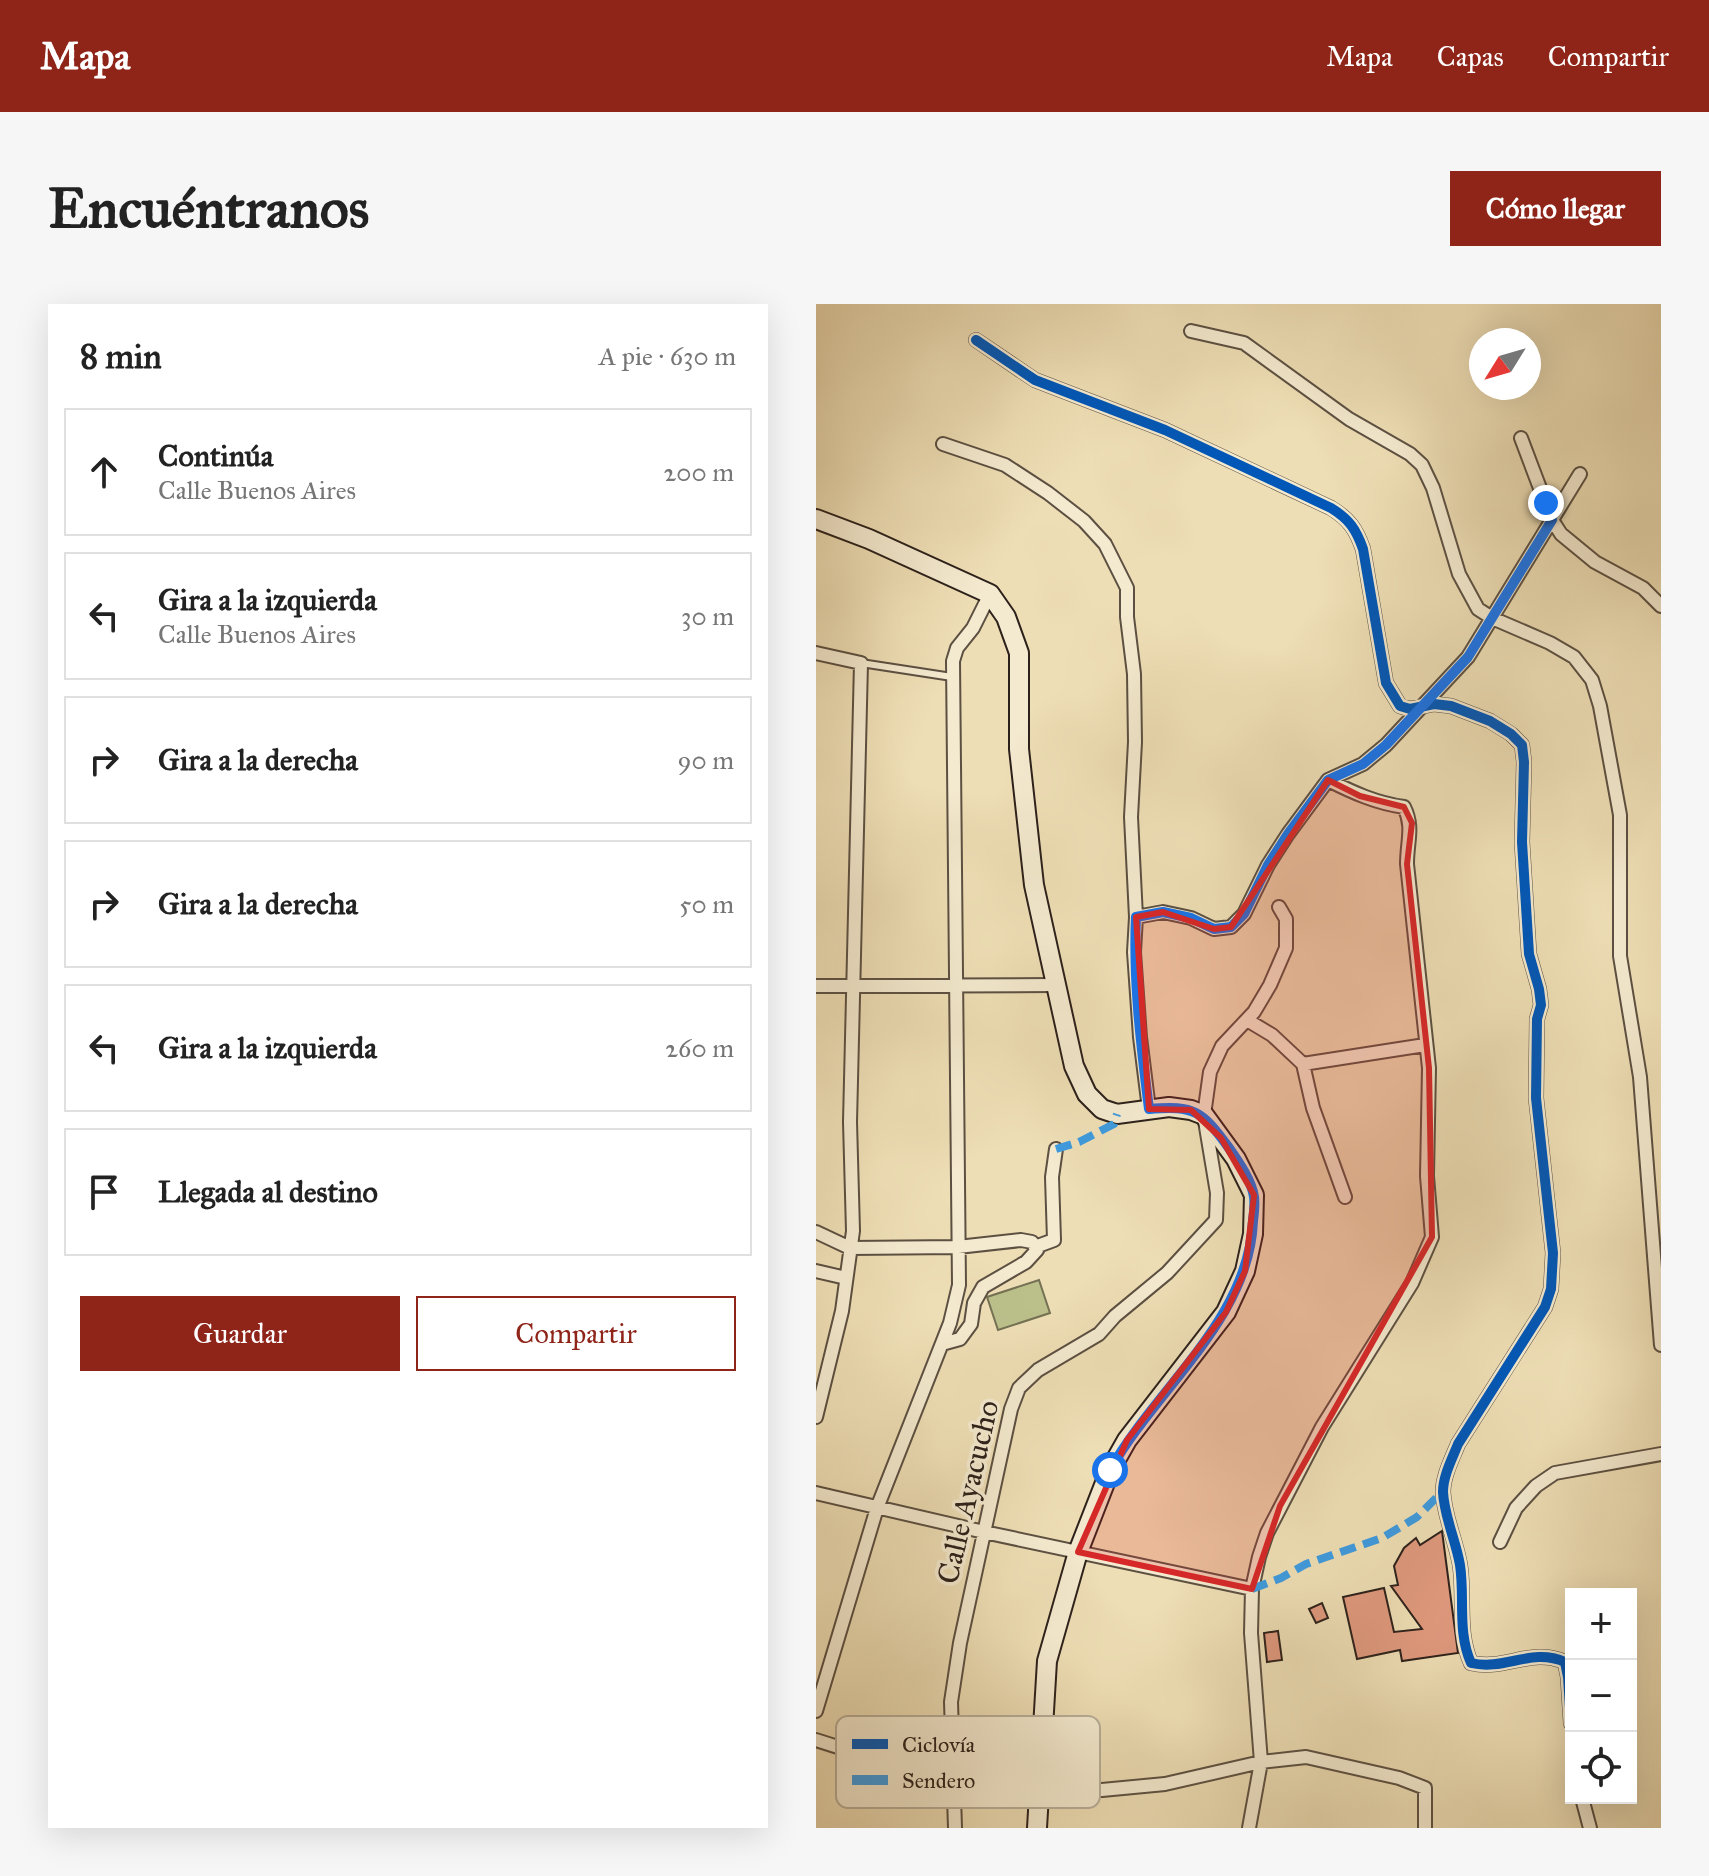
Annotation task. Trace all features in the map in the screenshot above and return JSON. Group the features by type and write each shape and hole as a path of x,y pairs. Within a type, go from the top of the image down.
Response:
{"street":[{"path":"1191,331 1244,343 1349,419 1410,454 1422,465 1433,488 1459,574 1478,609 1574,657 1592,680 1600,706 1620,815 1620,956 1640,1077 1661,1345"},
{"path":"976,340 1035,380 1165,430 1331,508 1347,519 1356,530 1363,549 1386,683 1400,706 1410,709 1434,704 1451,706 1511,734 1522,745 1522,842 1529,954 1541,1005 1537,1019 1536,1098 1553,1253 1551,1289 1545,1307 1458,1444 1443,1491 1460,1566 1465,1651 1471,1663 1498,1665 1537,1655 1565,1662"},
{"path":"1521,438 1552,520 1561,534 1595,562 1643,588 1661,606"},
{"path":"943,444 1005,465 1084,521 1105,544 1127,588 1134,688 1131,817 1136,917 1134,952 1149,1109"},
{"path":"1136,917 1163,912 1191,918 1214,929 1231,927 1244,914 1268,865 1328,780 1363,764 1386,745 1468,657 1580,474"},
{"path":"816,519 869,539 990,594 1006,617 1019,653 1019,749 1034,885 1074,1066 1087,1094 1102,1109 1117,1114 1149,1109 1191,1110 1204,1115 1236,1159 1254,1195 1253,1234 1245,1271 1226,1312 1127,1440 1110,1470 1078,1552 1047,1661 1043,1716"},
{"path":"816,1711 877,1508 950,1323 959,1285 953,677 957,648 973,628 990,594"},
{"path":"816,653 861,663 850,1122 853,1231 842,1311 816,1417"},
{"path":"1249,1828 1261,1762 1251,1633 1252,1589 1267,1533 1322,1427 1412,1283 1432,1237 1427,1176 1429,1068 1407,864 1412,823 1404,807 1360,796 1328,780"},
{"path":"1204,1115 1210,1072 1222,1046 1247,1020 1270,985 1286,948 1286,919 1279,907"},
{"path":"816,986 1055,985"},
{"path":"1247,1020 1272,1035 1303,1064 1313,1108 1345,1197"},
{"path":"1303,1064 1425,1045"},
{"name":"Calle Ayacucho","path":"952,1716 960,1643 1011,1409 1019,1388 1038,1370 1099,1334 1115,1316 1167,1273 1216,1220 1217,1193 1204,1115"},
{"path":"1035,1247 1054,1240 1052,1177 1056,1149"},
{"path":"816,1232 850,1248 958,1247 1021,1240 1032,1242 1037,1250 1026,1262 983,1287 974,1303 971,1324 960,1339 942,1344"},
{"path":"816,1271 846,1278"},
{"path":"1500,1542 1516,1508 1536,1486 1555,1473 1661,1454"},
{"path":"816,1493 1252,1589"},
{"path":"816,1740 836,1746"},
{"path":"1100,1790 1165,1784 1261,1762 1306,1757 1399,1778 1425,1788 1425,1828"},
{"path":"1584,1804 1590,1828"},
{"name":"Calle Ayacucho","path":"955,1808 955,1828"},
{"path":"1037,1808 1037,1828"}],"lane":[{"path":"861,663 953,677"}],"highlighted area":[{"path":"1328,780 1360,796 1404,807 1412,823 1407,864 1429,1068 1432,1237 1280,1506 1252,1589 1078,1552 1127,1440 1226,1312 1245,1271 1254,1195 1221,1138 1191,1110 1149,1109 1136,917 1163,912 1214,929 1231,927"}],"green space":[{"path":"1039,1280 1050,1313 998,1330 987,1297"}],"building":[{"path":"1442,1531 1458,1653 1402,1661 1400,1650 1357,1659 1343,1597 1384,1588 1394,1632 1422,1629 1391,1586 1398,1585 1394,1566 1404,1548 1416,1538 1420,1545"},
{"path":"1322,1603 1328,1618 1316,1623 1309,1609"},
{"path":"1278,1631 1282,1660 1267,1662 1264,1633"}],"marked path":[{"path":"1056,1149 1079,1142 1114,1124 1117,1114"},
{"path":"1252,1589 1306,1564 1382,1538 1417,1517 1443,1491"}],"cycle path":[{"path":"976,340 1035,380 1165,430 1337,512 1351,525 1363,549 1386,683 1400,706 1410,709 1434,704 1451,706 1490,721 1522,745 1522,842 1529,954 1541,1005 1537,1019 1536,1098 1553,1253 1551,1289 1545,1307 1458,1444 1446,1474 1443,1492 1460,1565 1464,1639 1471,1663 1496,1664 1541,1657 1565,1662"}],"route":[{"path":"1110,1470 1127,1440 1226,1312 1245,1271 1253,1234 1254,1195 1236,1159 1204,1115 1169,1107 1149,1109 1134,952 1136,917 1163,912 1191,918 1214,929 1231,927 1244,914 1268,865 1328,780 1363,764 1386,745 1468,657 1552,520 1546,503"}]}
